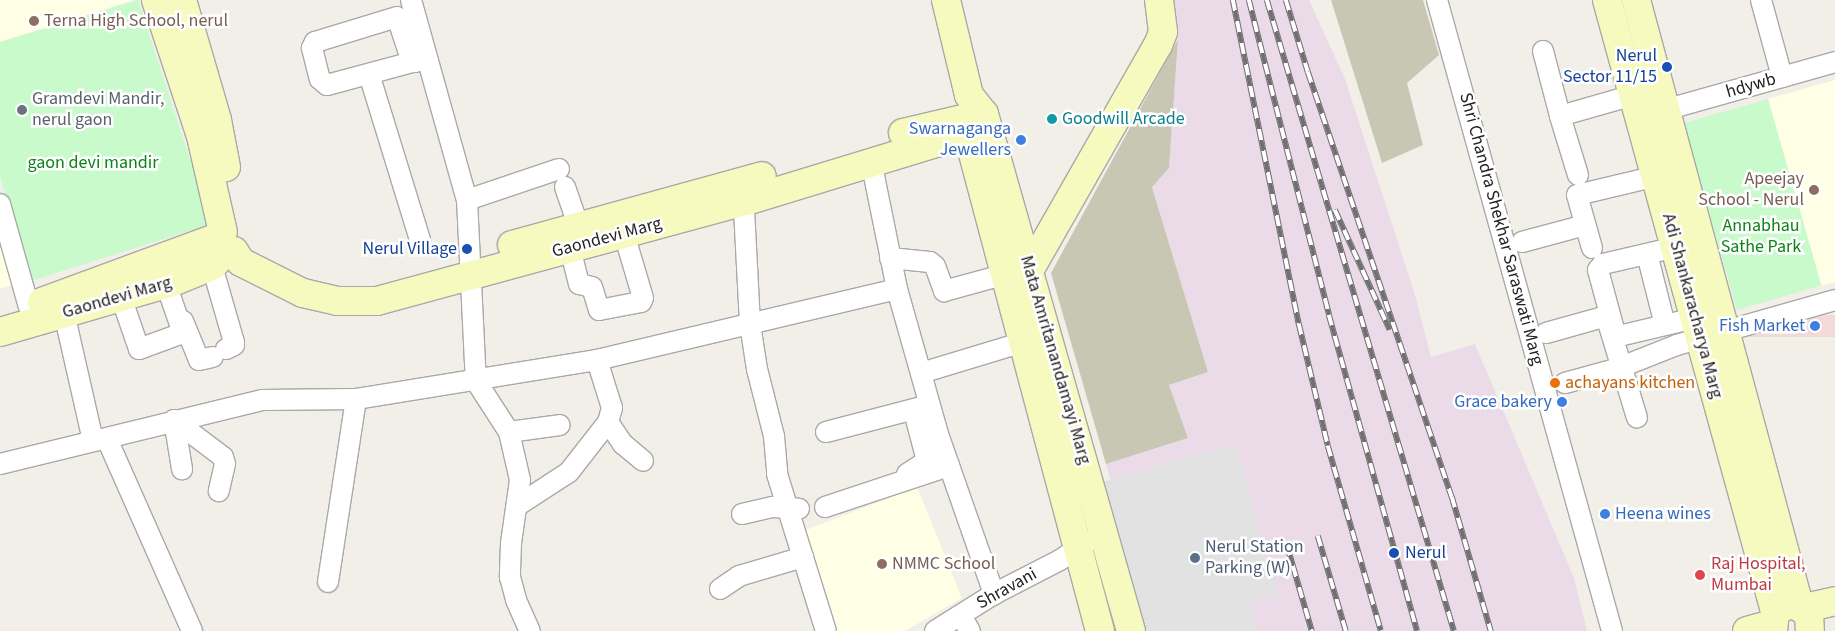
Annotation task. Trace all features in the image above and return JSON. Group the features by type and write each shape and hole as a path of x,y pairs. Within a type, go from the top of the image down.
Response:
{"main road":[{"path":"156,0 201,136 227,245"},
{"path":"182,0 217,120 227,245"},
{"name":"Mata Amritanandamayi Marg","path":"946,0 975,119 1018,271 1103,532 1131,631"},
{"path":"1018,271 1158,45 1163,32 1159,0"},
{"name":"Adi Shankaracharya Marg","path":"1607,0 1676,247 1707,328 1792,621"},
{"name":"Adi Shankaracharya Marg","path":"1636,0 1666,110 1707,328"},
{"name":"Gaondevi Marg","path":"0,315 227,245 277,270 321,283 356,286 401,281 471,266 574,236 936,143 975,119"},
{"name":"Gaondevi Marg","path":"574,236 624,234 743,192 975,119"},
{"name":"Gaondevi Marg","path":"0,332 168,284 227,245"},
{"name":"Mata Amritanandamayi Marg","path":"1018,271 1024,342 1100,631"},
{"path":"1792,621 1835,600"}],"street":[{"path":"412,0 420,60"},
{"name":"Shri Chandra Shekhar Saraswati Marg","path":"1438,0 1612,631"},
{"path":"1761,0 1782,77"},
{"path":"420,60 370,74 323,84 312,44 397,17 420,60 467,200 476,381 509,432 520,480 511,543 510,577 516,600 530,631"},
{"path":"1542,51 1592,248"},
{"name":"hdywb","path":"1560,116 1636,106 1666,110 1835,62"},
{"path":"370,74 420,240"},
{"path":"871,161 924,372 930,405 949,466 994,594"},
{"path":"1578,195 1656,176"},
{"path":"467,200 562,178 574,236 579,284 592,287 599,310 641,302 643,298 624,234"},
{"path":"743,192 750,324 774,436 777,474 795,509 803,557 826,631"},
{"path":"0,204 29,307"},
{"path":"1522,242 1585,225"},
{"path":"168,284 199,360 234,345 227,245"},
{"path":"1676,247 1603,264 1598,270 1615,333 1619,336 1665,325 1707,328"},
{"path":"1647,254 1665,325"},
{"path":"894,258 930,262 936,266 944,291 1018,271"},
{"path":"894,258 897,289 924,372"},
{"path":"121,297 139,349 183,334 168,284"},
{"path":"0,464 262,400 356,399 597,360 897,289"},
{"path":"1565,383 1616,369 1620,364 1707,328 1835,300"},
{"path":"64,313 100,440 192,631"},
{"path":"1546,333 1604,317 1607,318 1637,418"},
{"path":"924,372 1024,342"},
{"path":"517,506 569,472 608,422 612,408 597,360"},
{"path":"328,582 356,399"},
{"path":"826,432 930,405"},
{"path":"916,419 926,469"},
{"path":"174,420 182,469"},
{"path":"174,420 223,456 225,464 219,491"},
{"path":"608,422 623,444 643,461"},
{"path":"509,432 560,425"},
{"path":"825,507 899,482 926,469 949,466"},
{"path":"742,514 773,507 795,509"},
{"name":"Shravani","path":"935,631 966,623 994,594 1060,560 1078,545 1103,532"},
{"path":"720,589 739,576 803,557"}],"shaded area":[{"name":"Terna High School, nerul","path":"0,0 134,0 0,42"},
{"path":"1168,0 1309,0 1345,79 1415,295 1431,357 1475,344 1574,578 1587,631 1153,631 1106,464 1188,438 1169,385 1208,372 1152,186 1169,168 1178,39"},
{"path":"1331,0 1423,0 1439,55 1407,83 1423,145 1382,163"},
{"path":"1178,39 1169,168 1152,187 1208,372 1169,385 1188,438 1106,464 1051,273"},
{"name":"Apeejay School - Nerul","path":"1835,80 1835,282 1820,286 1768,99"},
{"path":"0,244 12,285 0,289"},
{"path":"1745,315 1835,315 1835,337 1745,337"},
{"name":"Nerul Station Parking (W)","path":"1235,444 1278,595 1250,603 1258,631 1145,631 1102,482"},
{"name":"NMMC School","path":"917,487 962,598 905,631 834,631 806,530"}],"green space":[{"name":"gaon devi mandir","path":"138,0 211,224 30,281 0,176 0,42"},
{"name":"Annabhau Sathe Park","path":"1768,99 1821,285 1737,310 1683,123"}],"railway":[{"path":"1233,0 1299,324 1328,446 1381,631"},
{"path":"1249,0 1329,315 1417,631"},
{"path":"1267,0 1454,631"},
{"path":"1286,0 1308,72 1452,497 1491,631"},
{"path":"1335,210 1390,330"},
{"path":"1318,536 1346,631"},
{"path":"1287,545 1312,631"}],"place":[{"name":"Terna High School, nerul","path":"34,21"},
{"name":"Nerul Sector 11/15","path":"1667,67"},
{"name":"Gramdevi Mandir, nerul gaon","path":"22,110"},
{"name":"Goodwill Arcade","path":"1052,119"},
{"name":"Swarnaganga Jewellers","path":"1021,140"},
{"name":"Apeejay School - Nerul","path":"1814,190"},
{"name":"Nerul Village","path":"467,249"},
{"name":"Fish Market","path":"1815,326"},
{"name":"achayans kitchen","path":"1555,383"},
{"name":"Grace bakery","path":"1562,402"},
{"name":"Heena wines","path":"1605,514"},
{"name":"Nerul","path":"1394,553"},
{"name":"Nerul Station Parking (W)","path":"1195,558"},
{"name":"NMMC School","path":"882,564"},
{"name":"Raj Hospital, Mumbai","path":"1700,575"}]}
